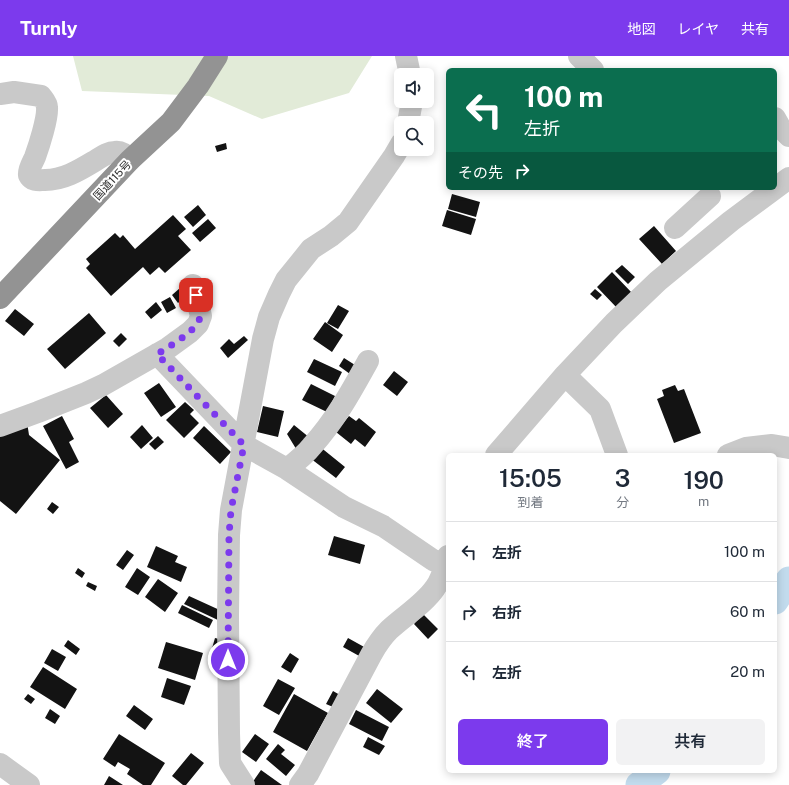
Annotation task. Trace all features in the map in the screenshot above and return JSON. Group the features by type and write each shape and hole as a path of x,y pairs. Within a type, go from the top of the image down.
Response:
{"highway":[{"name":"国道115号","path":"0,298 130,160 171,122 198,86 216,56"}],"street":[{"path":"406,56 409,68"},
{"path":"579,56 591,68"},
{"path":"0,94 14,92 41,96 47,106 39,146 30,169 29,175 32,179 48,180 70,175 107,154 115,152 123,153 130,160"},
{"path":"777,121 789,136"},
{"path":"244,785 230,763 228,632 229,535 231,510 263,339 269,317 286,280 311,249 348,222 394,156"},
{"path":"777,187 789,178"},
{"path":"498,453 614,323 658,281 731,221 773,190"},
{"path":"675,228 706,192 731,221"},
{"path":"0,426 86,393 168,348 198,324 201,316 193,284"},
{"path":"157,354 244,445 344,506 383,526 433,560 446,561"},
{"path":"287,470 300,459 324,432 343,405 368,361"},
{"path":"565,376 600,409 616,453"},
{"path":"733,453 746,448 772,445 789,448"},
{"path":"300,785 308,774 378,644 388,631 436,587 446,563"},
{"path":"0,764 29,785"}],"green space":[{"path":"73,56 372,56 349,93 262,119 209,96 82,91"}],"building":[{"path":"226,143 227,149 217,152 215,146"},
{"path":"452,194 480,202 476,217 448,209"},
{"path":"198,205 206,215 193,227 184,217"},
{"path":"447,210 476,219 471,235 442,226"},
{"path":"173,215 186,229 178,236 191,250 165,273 159,267 150,275 143,267 111,296 86,268 90,264 86,259 115,233 120,238 123,235 135,249"},
{"path":"208,219 216,228 200,242 192,233"},
{"path":"654,226 676,251 662,264 639,239"},
{"path":"622,265 635,277 628,284 615,271"},
{"path":"612,272 632,293 617,308 597,287"},
{"path":"180,288 187,295 178,303 172,295"},
{"path":"595,289 602,295 597,300 590,294"},
{"path":"170,297 176,308 167,313 161,302"},
{"path":"156,302 162,310 151,319 145,312"},
{"path":"338,305 349,311 338,329 327,323"},
{"path":"15,309 34,324 24,336 5,321"},
{"path":"89,313 106,333 65,369 47,349"},
{"path":"325,322 343,335 332,352 313,339"},
{"path":"121,333 127,339 119,347 113,341"},
{"path":"244,336 248,340 228,358 220,348 229,339 234,344"},
{"path":"344,358 355,365 350,374 339,366"},
{"path":"314,359 342,372 335,386 307,372"},
{"path":"394,371 408,382 397,396 383,385"},
{"path":"159,383 176,407 161,417 144,393"},
{"path":"311,384 335,396 327,412 302,400"},
{"path":"675,385 678,391 684,389 701,433 674,443 657,399 664,396 662,390"},
{"path":"106,395 123,414 108,428 90,408"},
{"path":"185,402 194,410 190,414 199,423 184,438 166,420"},
{"path":"263,406 284,411 278,437 257,432"},
{"path":"62,416 74,439 69,442 79,462 66,469 43,426"},
{"path":"349,416 356,421 359,418 376,432 365,447 355,439 351,444 336,432"},
{"path":"27,422 29,435 60,460 16,514 0,501 0,430"},
{"path":"142,425 153,438 141,449 130,437"},
{"path":"294,425 310,438 298,452 287,434"},
{"path":"204,426 231,452 220,464 193,438"},
{"path":"158,436 164,442 155,450 149,444"},
{"path":"319,446 345,467 336,478 310,458"},
{"path":"52,502 59,507 53,514 47,509"},
{"path":"334,536 365,545 360,564 328,555"},
{"path":"156,546 178,556 175,562 187,567 181,582 147,567"},
{"path":"127,550 134,555 123,570 116,565"},
{"path":"78,568 85,573 82,578 75,573"},
{"path":"137,568 150,577 138,595 125,587"},
{"path":"158,579 178,593 165,612 145,597"},
{"path":"88,582 97,586 95,591 86,586"},
{"path":"189,596 224,612 220,621 184,604"},
{"path":"182,605 213,620 209,628 178,613"},
{"path":"423,614 438,629 428,639 414,624"},
{"path":"215,638 223,640 219,654 211,652"},
{"path":"348,638 366,648 361,657 343,647"},
{"path":"68,640 80,649 76,655 64,646"},
{"path":"166,642 203,653 195,680 158,668"},
{"path":"52,649 66,657 58,671 44,663"},
{"path":"290,653 299,659 291,673 281,667"},
{"path":"43,667 77,689 65,709 30,687"},
{"path":"167,678 191,686 184,705 161,697"},
{"path":"278,679 295,688 279,715 263,706"},
{"path":"377,689 403,709 391,723 366,703"},
{"path":"333,691 340,695 333,707 326,704"},
{"path":"28,694 35,699 31,704 24,699"},
{"path":"294,694 328,713 307,751 273,732"},
{"path":"134,705 153,719 145,730 126,716"},
{"path":"50,709 60,716 55,724 45,718"},
{"path":"356,710 389,727 382,741 349,724"},
{"path":"119,734 165,763 151,785 143,785 127,774 130,769 118,762 115,767 103,759"},
{"path":"255,734 269,744 256,762 242,752"},
{"path":"368,737 385,746 379,755 363,747"},
{"path":"278,744 285,750 281,754 295,765 286,776 266,759"},
{"path":"191,753 204,763 186,785 183,785 172,776"},
{"path":"261,770 282,785 255,785 252,783"},
{"path":"109,776 123,785 104,785"}],"waterway":[{"path":"777,598 789,580"},
{"path":"639,785 654,773"}],"route":[{"path":"196,295 201,316 198,324 190,332 157,354 244,445 231,510 229,535 228,660"}]}
